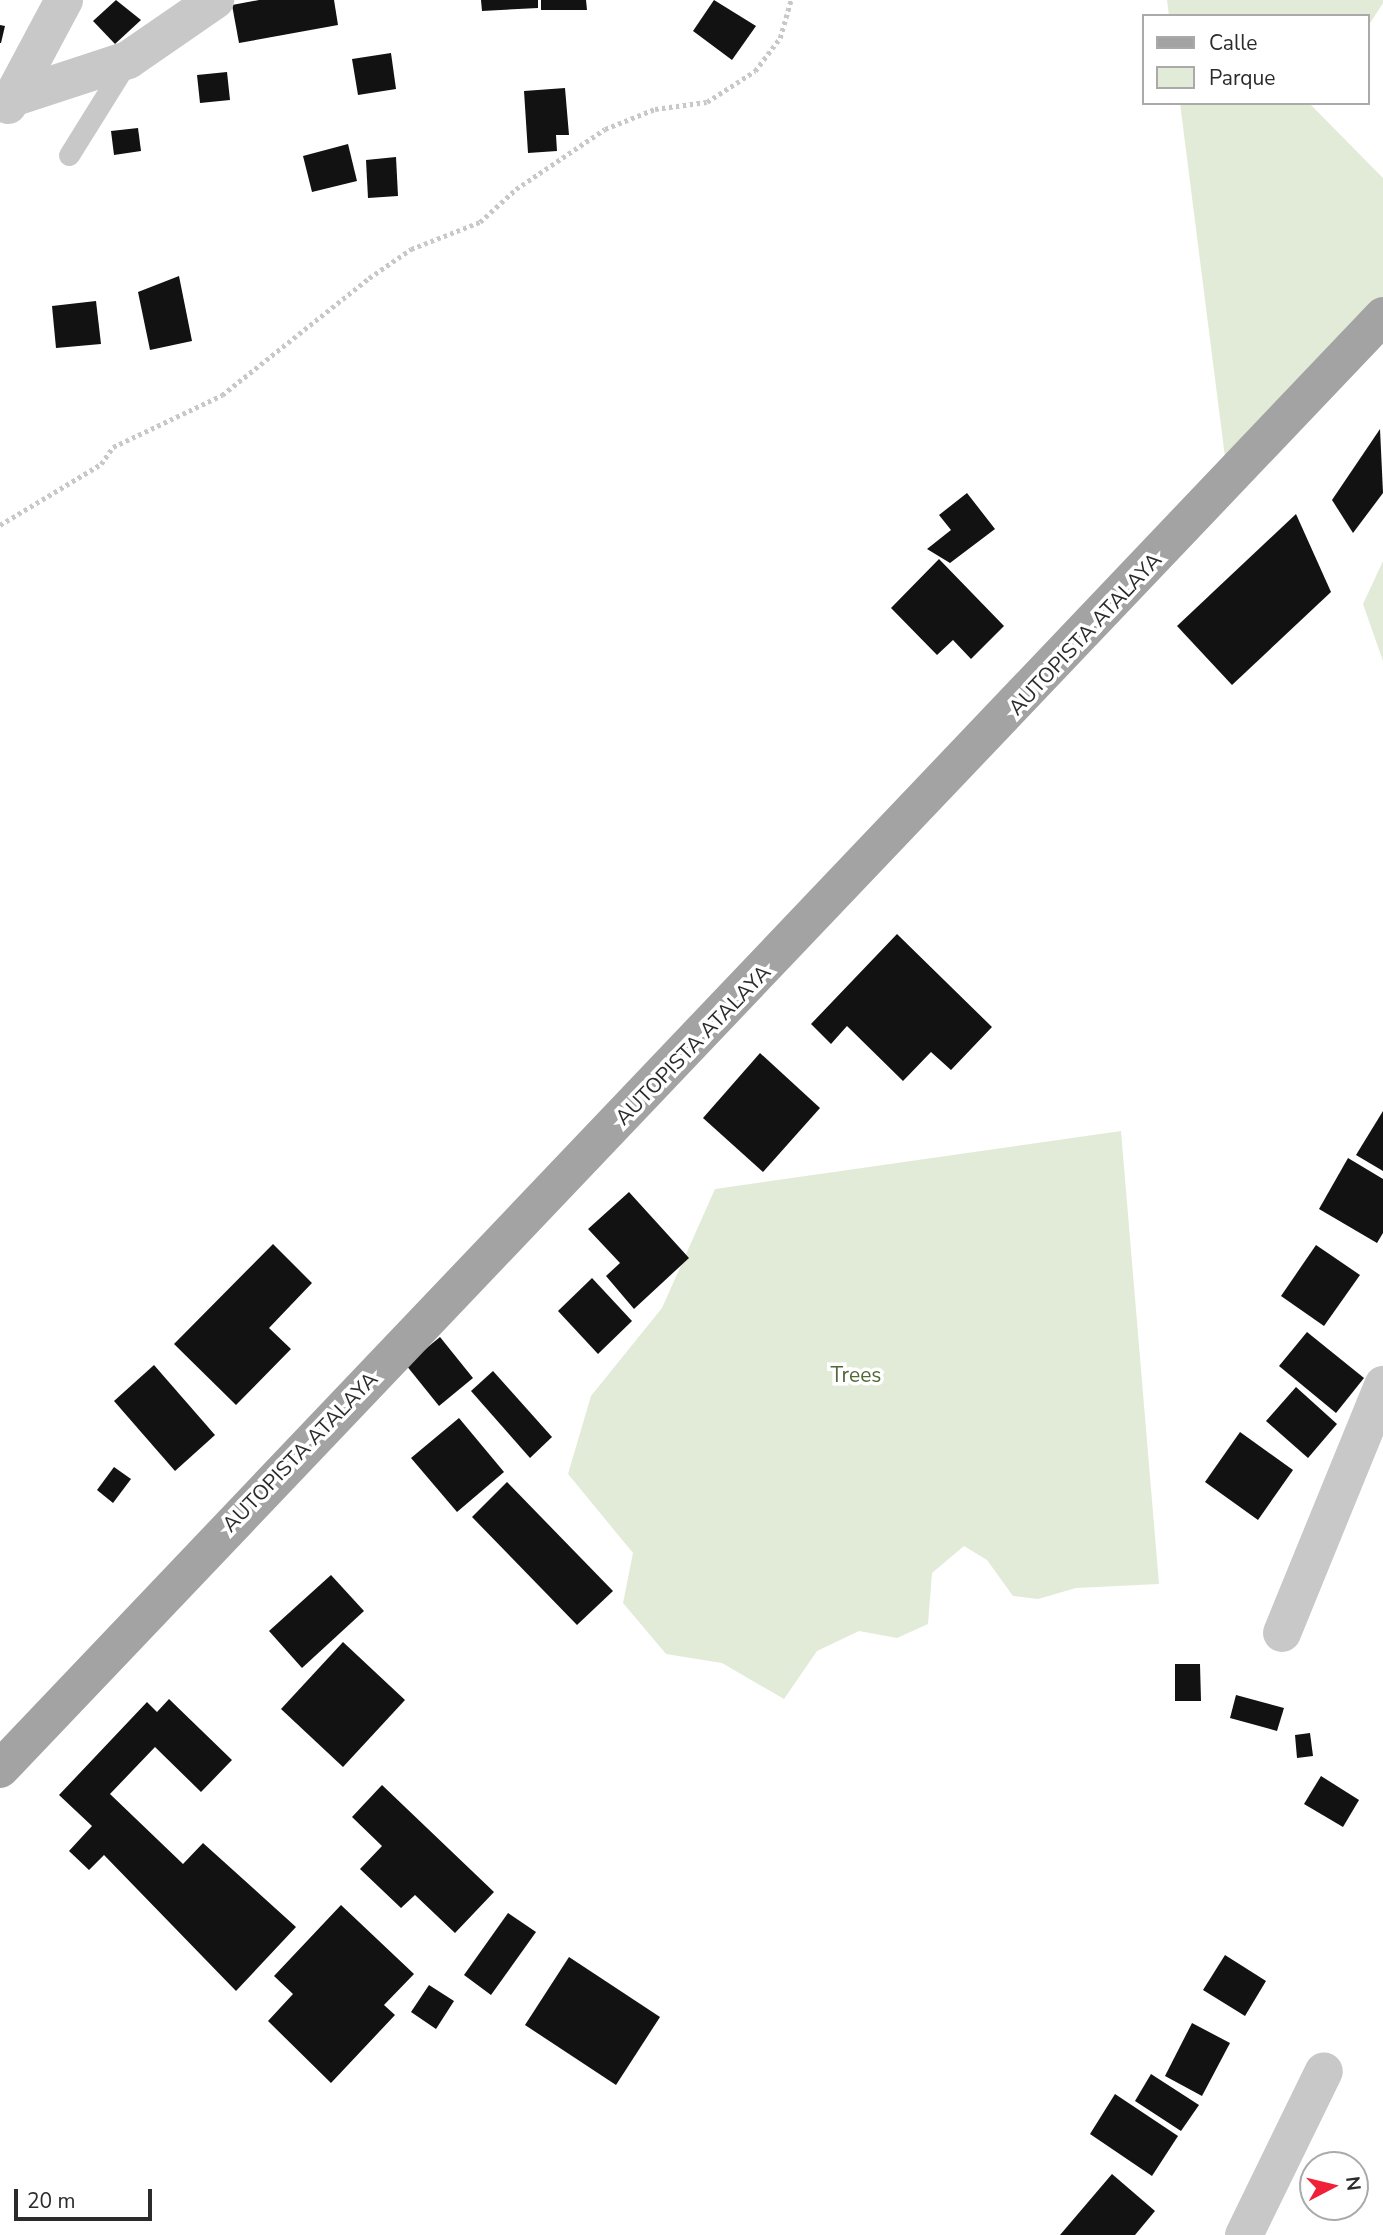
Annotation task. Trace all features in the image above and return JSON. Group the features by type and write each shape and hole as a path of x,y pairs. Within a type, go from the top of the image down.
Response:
{"main road":[{"name":"AUTOPISTA ATALAYA","path":"0,1769 1383,316"}],"street":[{"path":"4,104 64,0"},
{"path":"4,104 128,60 215,0"},
{"path":"1282,1633 1383,1385"},
{"path":"1244,2235 1324,2071"}],"lane":[{"path":"69,155 128,60"}],"path":[{"path":"0,525 101,464 113,447 222,395 380,270 411,249 480,222 516,189 605,129 655,109 707,102 755,71 780,38 792,0"}],"green space":[{"path":"1167,0 1383,0 1369,25 1369,14 1169,14"},
{"path":"1180,105 1311,105 1383,178 1383,297 1226,465"},
{"path":"1383,561 1383,661 1363,604"},
{"name":"Trees","path":"1121,1131 1159,1584 1076,1588 1038,1599 1013,1596 987,1560 964,1546 932,1573 928,1624 897,1638 859,1631 817,1651 784,1699 722,1663 666,1654 623,1603 633,1553 568,1474 591,1396 662,1308 715,1189"}],"building":[{"path":"116,0 141,20 115,44 93,21"},
{"path":"259,0 334,0 338,25 239,43 232,5"},
{"path":"481,0 538,0 538,8 482,11"},
{"path":"541,0 586,0 587,10 541,10"},
{"path":"714,0 756,26 732,60 693,31"},
{"path":"0,25 5,26 1,43 0,43"},
{"path":"391,53 396,89 358,95 352,59"},
{"path":"227,72 230,100 200,103 197,75"},
{"path":"565,88 569,135 556,135 557,151 528,153 524,91"},
{"path":"138,128 141,151 114,155 111,131"},
{"path":"348,144 357,181 312,192 303,156"},
{"path":"396,157 398,196 368,198 366,160"},
{"path":"179,276 192,341 150,350 138,292"},
{"path":"96,301 101,344 56,348 52,306"},
{"path":"1380,429 1383,493 1353,533 1332,500"},
{"path":"967,493 995,529 950,563 927,549 951,530 939,515"},
{"path":"1296,514 1331,592 1232,685 1177,626"},
{"path":"939,559 1004,626 971,659 953,640 937,655 891,608"},
{"path":"897,934 992,1027 951,1070 931,1052 903,1081 847,1026 831,1044 811,1024"},
{"path":"760,1053 820,1108 763,1172 703,1118"},
{"path":"1383,1111 1383,1171 1356,1155"},
{"path":"1348,1158 1383,1179 1383,1233 1377,1243 1319,1209"},
{"path":"629,1192 689,1258 634,1309 606,1276 620,1263 588,1229"},
{"path":"273,1244 312,1283 269,1328 291,1349 236,1405 174,1344"},
{"path":"1316,1245 1360,1275 1324,1326 1281,1296"},
{"path":"592,1278 632,1321 598,1354 558,1311"},
{"path":"1307,1332 1364,1378 1336,1413 1279,1366"},
{"path":"440,1337 473,1378 439,1406 406,1365"},
{"path":"154,1365 215,1435 175,1471 114,1401"},
{"path":"493,1371 552,1437 530,1458 471,1391"},
{"path":"1296,1387 1337,1424 1308,1458 1266,1421"},
{"path":"459,1418 504,1472 457,1512 411,1458"},
{"path":"1240,1432 1293,1470 1258,1520 1205,1482"},
{"path":"114,1467 131,1479 113,1503 97,1490"},
{"path":"507,1482 613,1591 577,1625 472,1517"},
{"path":"331,1575 364,1611 302,1668 269,1631"},
{"path":"343,1642 405,1700 343,1767 281,1709"},
{"path":"1175,1664 1200,1664 1201,1701 1175,1701"},
{"path":"1236,1695 1284,1708 1277,1731 1230,1718"},
{"path":"169,1699 232,1760 201,1792 155,1747 110,1794 183,1864 203,1843 296,1927 236,1991 104,1855 89,1870 69,1851 92,1826 59,1795 147,1702 157,1712"},
{"path":"1310,1733 1313,1756 1297,1758 1295,1735"},
{"path":"1321,1776 1359,1800 1343,1827 1304,1804"},
{"path":"382,1785 494,1892 455,1933 415,1895 401,1908 360,1869 382,1846 352,1817"},
{"path":"341,1905 414,1974 384,2005 395,2015 331,2083 268,2021 293,1994 274,1976"},
{"path":"508,1913 536,1932 491,1995 464,1975"},
{"path":"1225,1955 1266,1981 1245,2016 1203,1990"},
{"path":"569,1957 660,2017 616,2085 525,2025"},
{"path":"429,1985 454,2001 436,2029 411,2012"},
{"path":"1192,2023 1230,2043 1202,2096 1165,2076"},
{"path":"1151,2074 1199,2105 1181,2131 1135,2101"},
{"path":"1115,2094 1178,2136 1152,2176 1090,2134"},
{"path":"1112,2174 1155,2211 1135,2235 1060,2235"}]}
